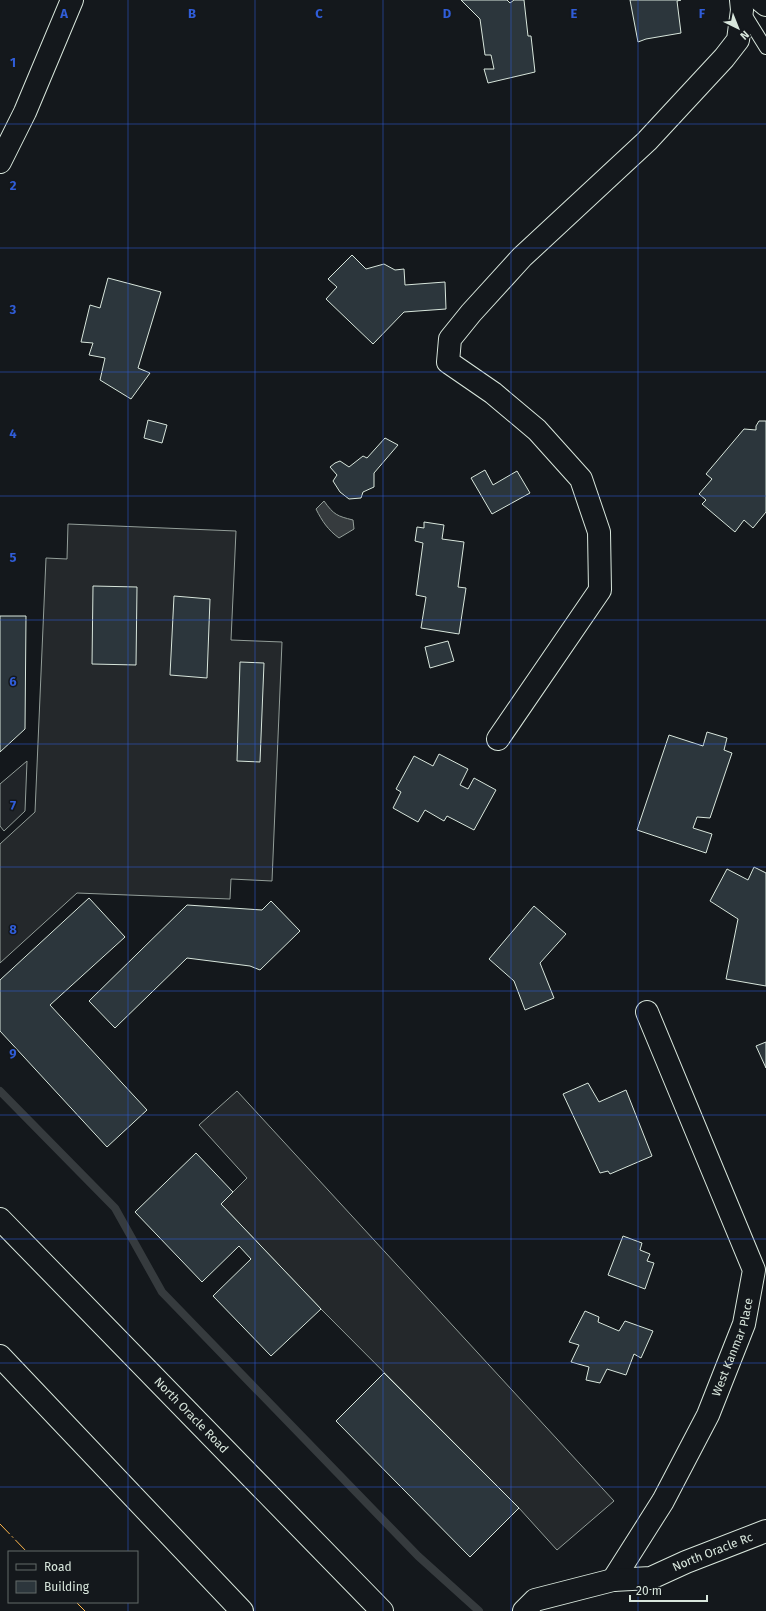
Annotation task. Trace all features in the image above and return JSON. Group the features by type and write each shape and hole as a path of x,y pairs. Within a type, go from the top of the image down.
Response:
{"main road":[{"path":"0,162 25,112 72,0"},
{"path":"498,739 600,590 599,532 581,479 537,430 493,393 448,362 450,339 471,313 522,257 647,141 703,82 738,40 748,3 766,5"},
{"name":"West Kanmar Place","path":"613,1580 663,1501 708,1416 744,1324 754,1270 647,1012"},
{"name":"North Oracle Road","path":"0,1219 382,1611"},
{"path":"0,1356 242,1611"},
{"name":"North Oracle Rc","path":"613,1580 651,1578 686,1562 766,1531"},
{"path":"524,1611 535,1600 613,1580"}],"lane":[{"path":"748,3 766,48"}],"shaded area":[{"path":"324,501 336,514 353,520 354,529 339,538 332,532 316,509"},
{"path":"68,524 236,531 231,640 282,642 272,881 231,879 230,899 77,893 0,963 0,844 35,812 46,558 67,559"},
{"path":"27,761 25,811 4,831 0,826 0,784"},
{"path":"237,1091 614,1501 557,1550 519,1508 321,1309 221,1204 247,1178 199,1125"}],"building":[{"path":"461,0 507,0 510,3 514,0 524,0 528,36 531,36 535,72 488,83 484,69 494,69 491,55 485,55 480,19"},
{"path":"630,0 681,0 677,1 681,33 646,39 638,42"},
{"path":"352,255 366,269 384,264 395,270 404,269 405,285 445,282 446,309 404,312 373,344 326,299 337,287 328,279"},
{"path":"108,278 161,292 138,368 150,373 131,399 100,380 105,358 89,355 93,343 81,342 90,305 100,308"},
{"path":"148,420 167,425 162,443 144,438"},
{"path":"759,421 766,421 766,512 753,528 744,520 735,532 702,504 706,500 699,494 712,479 706,474 744,429 756,430 756,426"},
{"path":"385,438 398,445 374,473 374,487 363,492 361,498 349,499 340,492 333,481 337,475 330,467 340,461 349,467 363,456 367,458"},
{"path":"485,470 493,485 517,471 530,493 492,514 471,478"},
{"path":"424,522 444,525 442,539 464,542 458,587 466,588 459,634 421,628 426,597 416,595 423,543 415,541 417,527 424,528"},
{"path":"93,586 137,587 136,665 92,664"},
{"path":"174,596 210,599 207,678 170,675"},
{"path":"0,616 26,616 25,729 0,752"},
{"path":"448,641 454,661 430,668 425,647"},
{"path":"240,662 264,663 260,762 237,761"},
{"path":"707,732 727,738 724,750 732,753 710,818 697,817 693,828 712,834 706,853 637,830 669,735 703,746"},
{"path":"439,754 468,769 460,785 468,789 474,778 496,790 474,830 447,816 444,821 425,810 418,822 393,808 401,792 396,789 414,756 433,766"},
{"path":"754,867 766,873 766,986 726,979 738,919 710,901 727,869 748,880"},
{"path":"89,898 125,937 50,1005 147,1110 107,1147 0,1031 0,980"},
{"path":"271,901 300,931 260,970 250,966 187,958 115,1028 89,1001 187,905 262,910"},
{"path":"534,906 566,934 540,963 554,998 525,1010 514,981 489,959"},
{"path":"766,1042 766,1068 756,1046"},
{"path":"588,1083 599,1102 626,1090 652,1156 610,1174 608,1171 600,1173 563,1094"},
{"path":"196,1153 233,1192 221,1204 321,1309 271,1356 213,1296 251,1259 239,1246 202,1282 135,1212"},
{"path":"623,1236 642,1243 640,1250 650,1254 647,1261 654,1263 645,1289 608,1275"},
{"path":"585,1311 599,1317 598,1322 619,1331 625,1321 653,1331 641,1358 634,1354 626,1375 607,1369 600,1383 586,1380 589,1367 571,1362 579,1345 569,1342"},
{"path":"384,1373 519,1508 470,1557 336,1421"}],"waterway":[{"path":"0,1091 115,1208 162,1292 418,1556 479,1611"}],"power":[{"path":"0,1524 26,1551"},
{"path":"77,1603 85,1611"}]}
